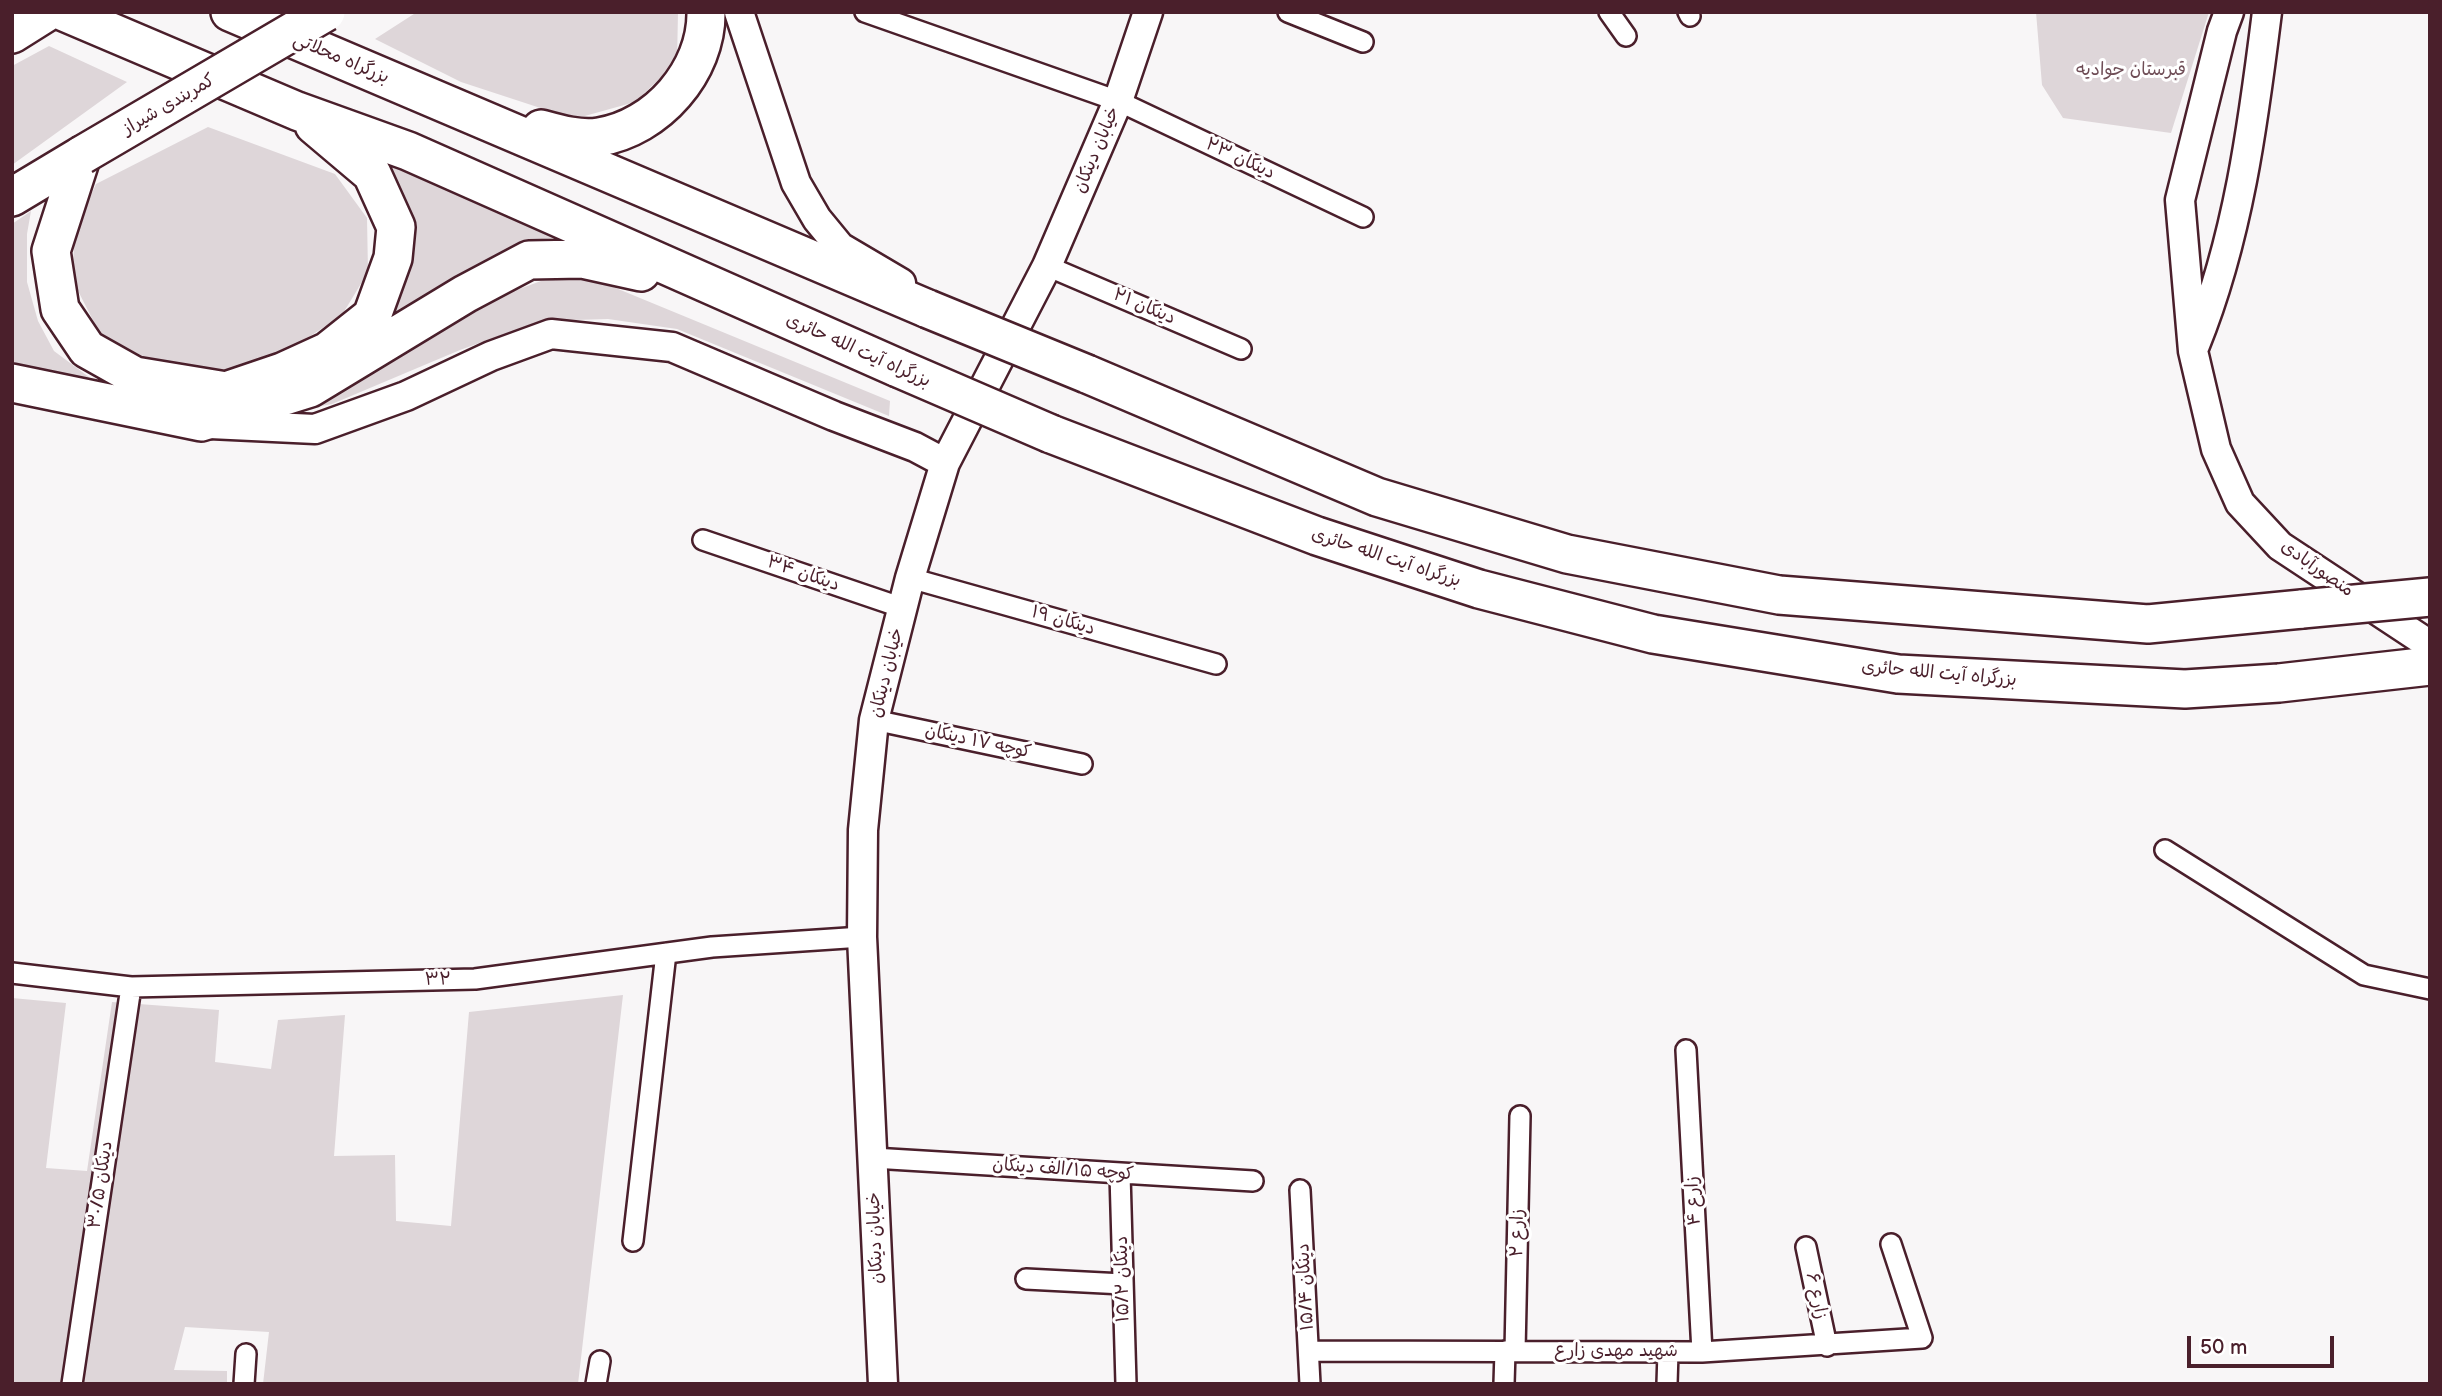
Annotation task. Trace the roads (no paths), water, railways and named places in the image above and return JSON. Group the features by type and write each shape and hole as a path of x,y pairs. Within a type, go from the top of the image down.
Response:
{"highway":[{"path":"12,34 47,12"},
{"path":"64,12 297,111 372,174 396,227 393,258 372,316 328,351 282,372 226,391 135,376 86,349 60,309 51,251 82,155"},
{"name":"بزرگراه محلاتی","path":"230,12 452,105"},
{"name":"کمربندی شیراز","path":"12,197 326,12"},
{"path":"452,105 565,135 598,137 634,127 668,103 690,70 701,46 705,12"},
{"path":"452,105 991,337 1087,374 1377,497 1567,554 1766,593 2148,624 2430,597"},
{"name":"بزرگراه آیت الله حائری","path":"297,111 408,151 898,369 1051,434 1317,536 1479,589 1653,634 1898,674 2185,689 2414,668"},
{"path":"12,383 201,422 310,388 465,294 529,260 582,259 721,291"}],"main road":[{"path":"739,12 796,183 817,219 840,247 991,337"},
{"name":"خیابان دینکان","path":"883,1384 862,937 863,830 874,720 910,578 945,463 1047,266 1118,101 1147,12"},
{"name":"منصورآبادی","path":"2229,12 2180,200 2193,351 2216,449 2240,503 2280,546 2430,645"},
{"path":"2193,351 2208,313 2236,215 2257,93 2267,12"},
{"path":"201,422 315,429 406,397 491,356 551,334 672,347 834,416 915,447 945,463"}],"street":[{"name":"۲۳ دینکان","path":"865,12 1118,101 1363,218"},
{"path":"1288,12 1363,43"},
{"path":"1609,12 1626,36"},
{"name":"۲۱ دینکان","path":"1047,266 1241,349"},
{"name":"۳۴ دینکان","path":"703,540 903,608"},
{"name":"۱۹ دینکان","path":"910,578 1216,664"},
{"name":"کوچه ۱۷ دینکان","path":"874,720 1082,764"},
{"path":"2165,850 2364,975 2430,989"},
{"name":"۳۲","path":"12,973 131,987 475,979 712,947 862,937"},
{"path":"633,1241 666,953"},
{"name":"۳۰/۵ دینکان","path":"72,1384 131,987"},
{"name":"۴ زارع","path":"1686,1051 1703,1352"},
{"name":"۲ زارع","path":"1504,1384 1510,1351 1520,1116"},
{"name":"کوچه ۱۵/الف دینکان","path":"873,1158 1253,1181"},
{"name":"۱۵/۲ دینکان","path":"1120,1174 1126,1384"},
{"name":"۱۵/۴ دینکان","path":"1300,1190 1310,1384"},
{"name":"شهید مهدی زارع","path":"1310,1351 1703,1352 1922,1338 1891,1244"},
{"name":"۶ زارع","path":"1806,1247 1827,1346"},
{"path":"1026,1279 1123,1284"},
{"path":"1667,1384 1668,1352"},
{"path":"244,1384 246,1354"},
{"path":"596,1384 600,1361"}],"park label":[{"name":"قبرستان جوادیه","path":"2131,70"}]}
